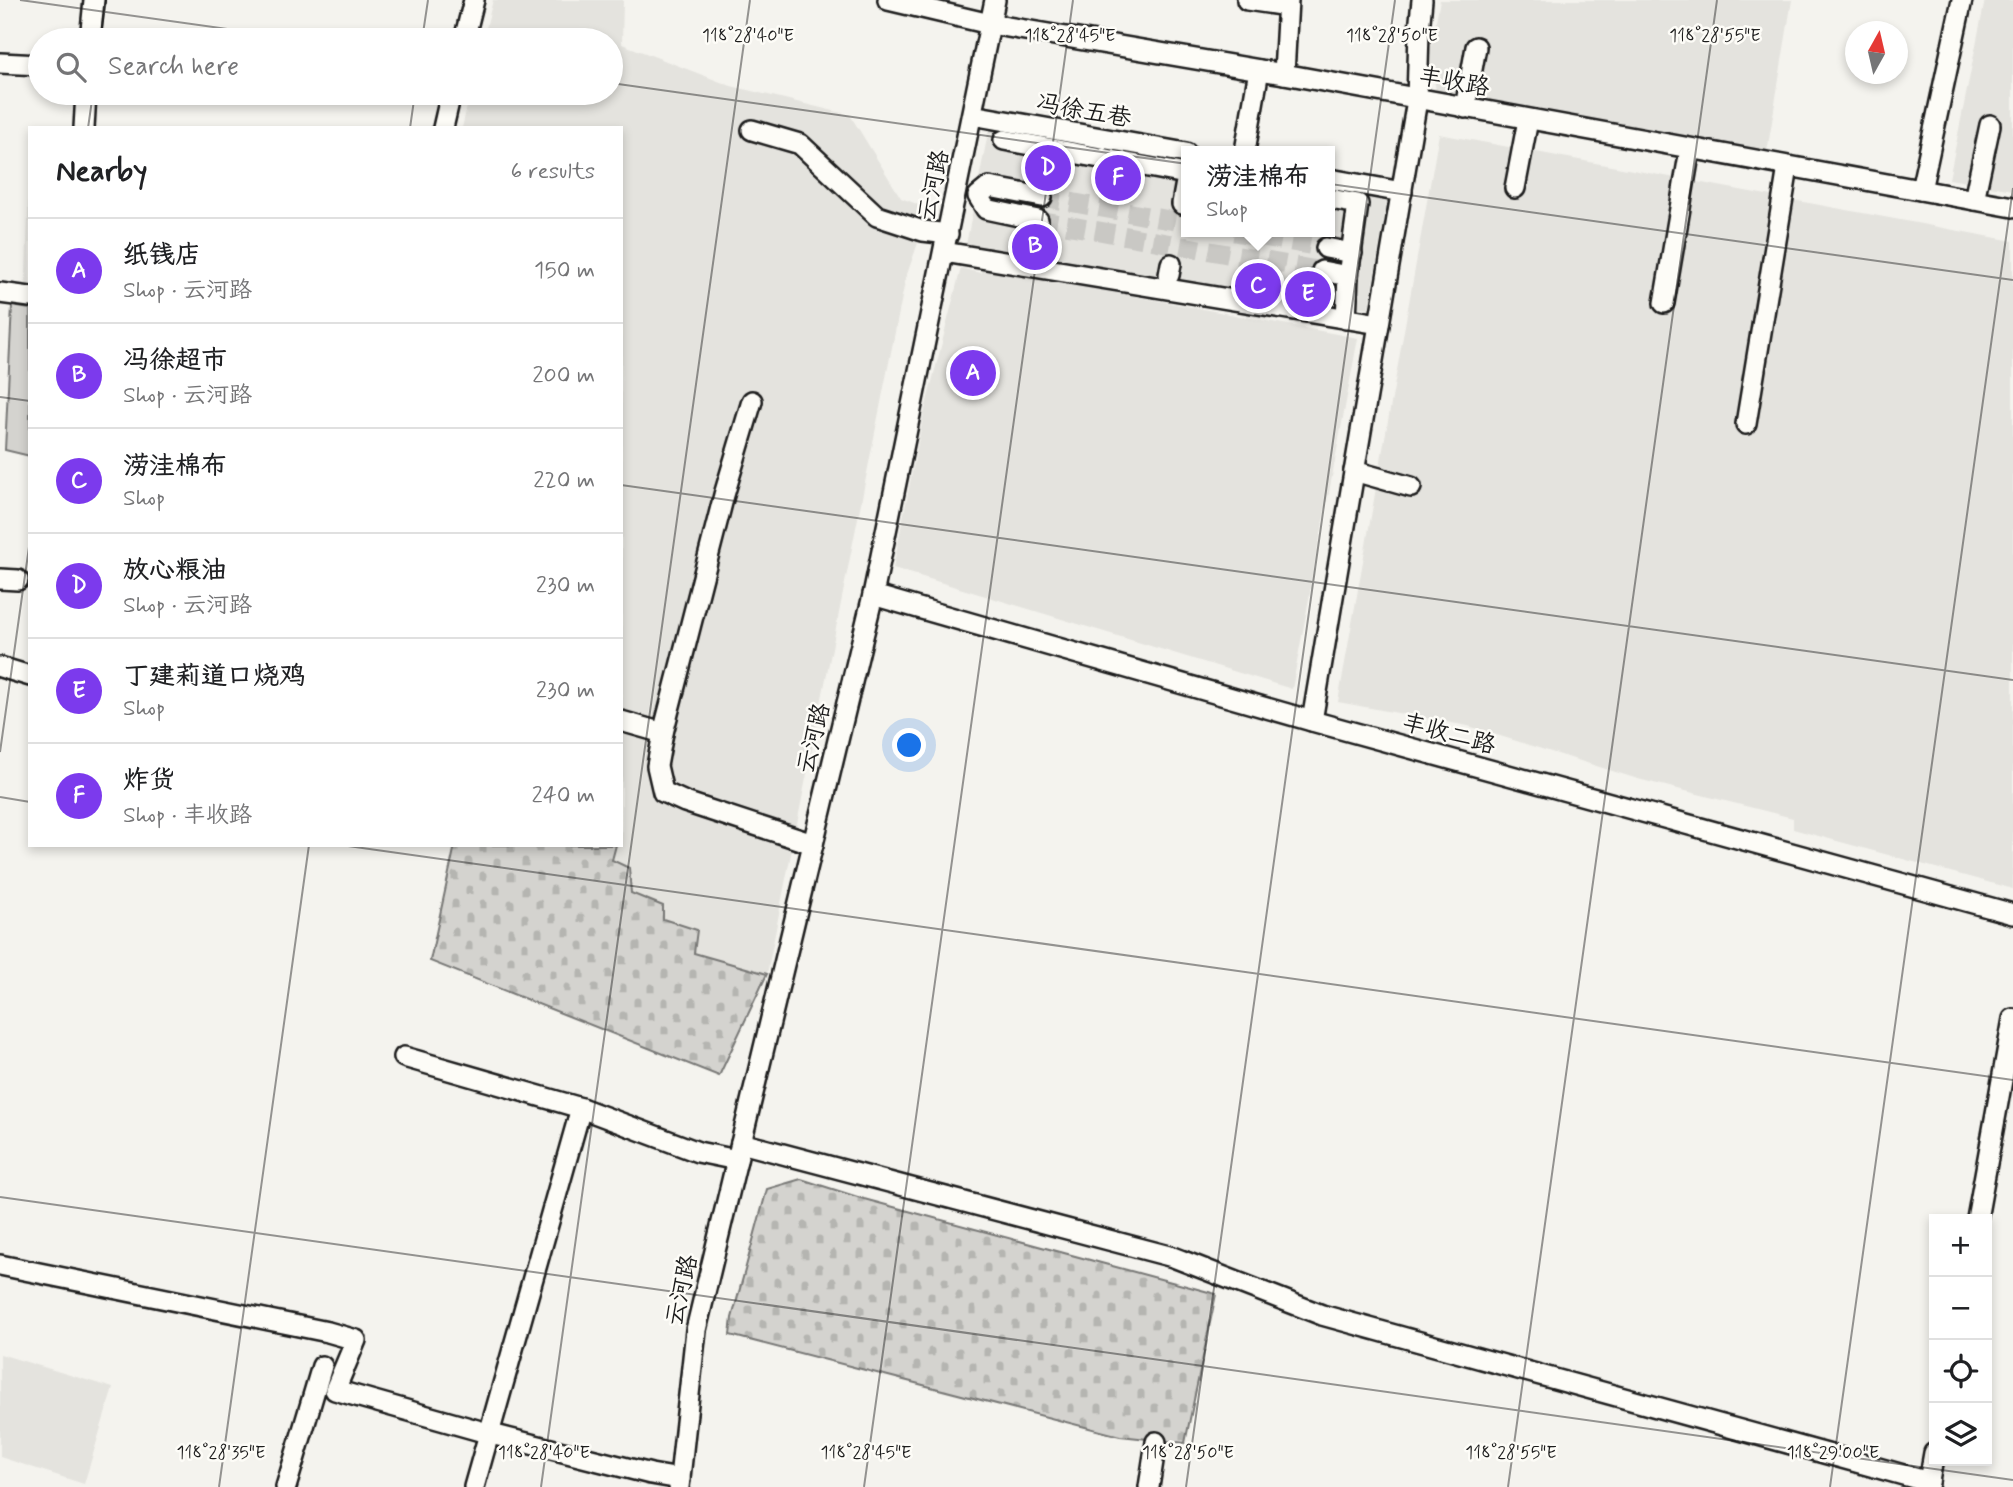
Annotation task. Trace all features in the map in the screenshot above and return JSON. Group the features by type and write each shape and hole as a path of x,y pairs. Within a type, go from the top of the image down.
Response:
{"street":[{"path":"91,28 94,0"},
{"path":"467,28 474,0"},
{"name":"丰收路","path":"888,0 990,24 1284,74 2013,208"},
{"name":"云河路","path":"679,1483 696,1330 873,595 995,0"},
{"path":"1247,0 1287,3 1284,74"},
{"path":"1312,721 1417,100 1422,0"},
{"path":"1921,191 1962,0"},
{"path":"1465,108 1476,47"},
{"path":"0,63 28,64"},
{"path":"1246,146 1259,70"},
{"path":"83,126 85,105"},
{"path":"443,126 448,105"},
{"name":"冯徐五巷","path":"972,115 1181,152"},
{"path":"1515,188 1528,120"},
{"path":"1974,200 1990,125"},
{"path":"752,130 800,144 877,216 923,230 946,243 1379,324"},
{"path":"1004,141 1181,173"},
{"path":"1664,303 1690,149"},
{"path":"1746,424 1788,167"},
{"path":"1335,180 1402,192"},
{"path":"1038,220 986,209 978,196 989,187 1042,197"},
{"path":"1335,200 1358,204 1346,319"},
{"path":"1326,248 1352,253"},
{"path":"1322,271 1349,276"},
{"path":"0,293 28,297"},
{"path":"752,401 724,495 657,766 663,792 685,802 813,844"},
{"path":"1354,471 1410,487"},
{"name":"丰收二路","path":"873,595 1312,721 2013,914"},
{"path":"0,667 28,675"},
{"path":"623,723 663,733"},
{"path":"1978,1214 2013,1019"},
{"path":"404,1057 581,1108 698,1152 739,1152 1173,1256 1322,1315 1928,1485 1932,1466"},
{"path":"474,1487 581,1108"},
{"path":"0,1265 356,1340 335,1390 679,1483"},
{"path":"286,1487 322,1366"},
{"path":"1149,1487 1156,1442"}],"shaded area":[{"path":"493,0 623,0 622,28 486,28"},
{"path":"1440,0 1792,0 1767,152 1436,91 1428,62"},
{"path":"1985,0 2013,0 2013,190 1949,179"},
{"path":"623,44 731,86 850,115 901,198 930,209 906,277 767,974 694,953 662,919 662,906 631,893 629,868 612,861 616,847 623,847 623,126 462,126 467,105 623,105"},
{"path":"989,128 1181,161 1181,237 1335,237 1335,187 1388,196 1369,308 1322,308 965,250"},
{"path":"1439,134 2013,241 2013,889 1793,829 1793,818 1638,779 1468,726 1338,702"},
{"path":"28,214 28,301 25,301"},
{"path":"961,268 980,273 984,269 1358,338 1292,689 893,568 923,417"},
{"path":"0,1354 113,1388 84,1484 0,1457"}],"green space":[{"path":"12,306 28,309 28,456 5,450"},
{"path":"455,847 615,847 612,860 629,868 631,893 663,906 663,919 697,930 694,953 767,974 719,1076 430,961"},
{"path":"801,1179 864,1199 1216,1294 1185,1443 1120,1436 730,1335 732,1318 767,1189"}],"tunnel":[{"path":"1042,197 1181,222"},
{"path":"1038,220 1322,271"},
{"path":"1263,237 1326,248"}],"place":[{"name":"放心粮油","path":"1048,168"},
{"name":"炸货","path":"1118,178"},
{"name":"冯徐超市","path":"1035,247"},
{"name":"涝洼棉布","path":"1258,286"},
{"name":"丁建莉道口烧鸡","path":"1308,294"},
{"name":"纸钱店","path":"973,373"}]}
